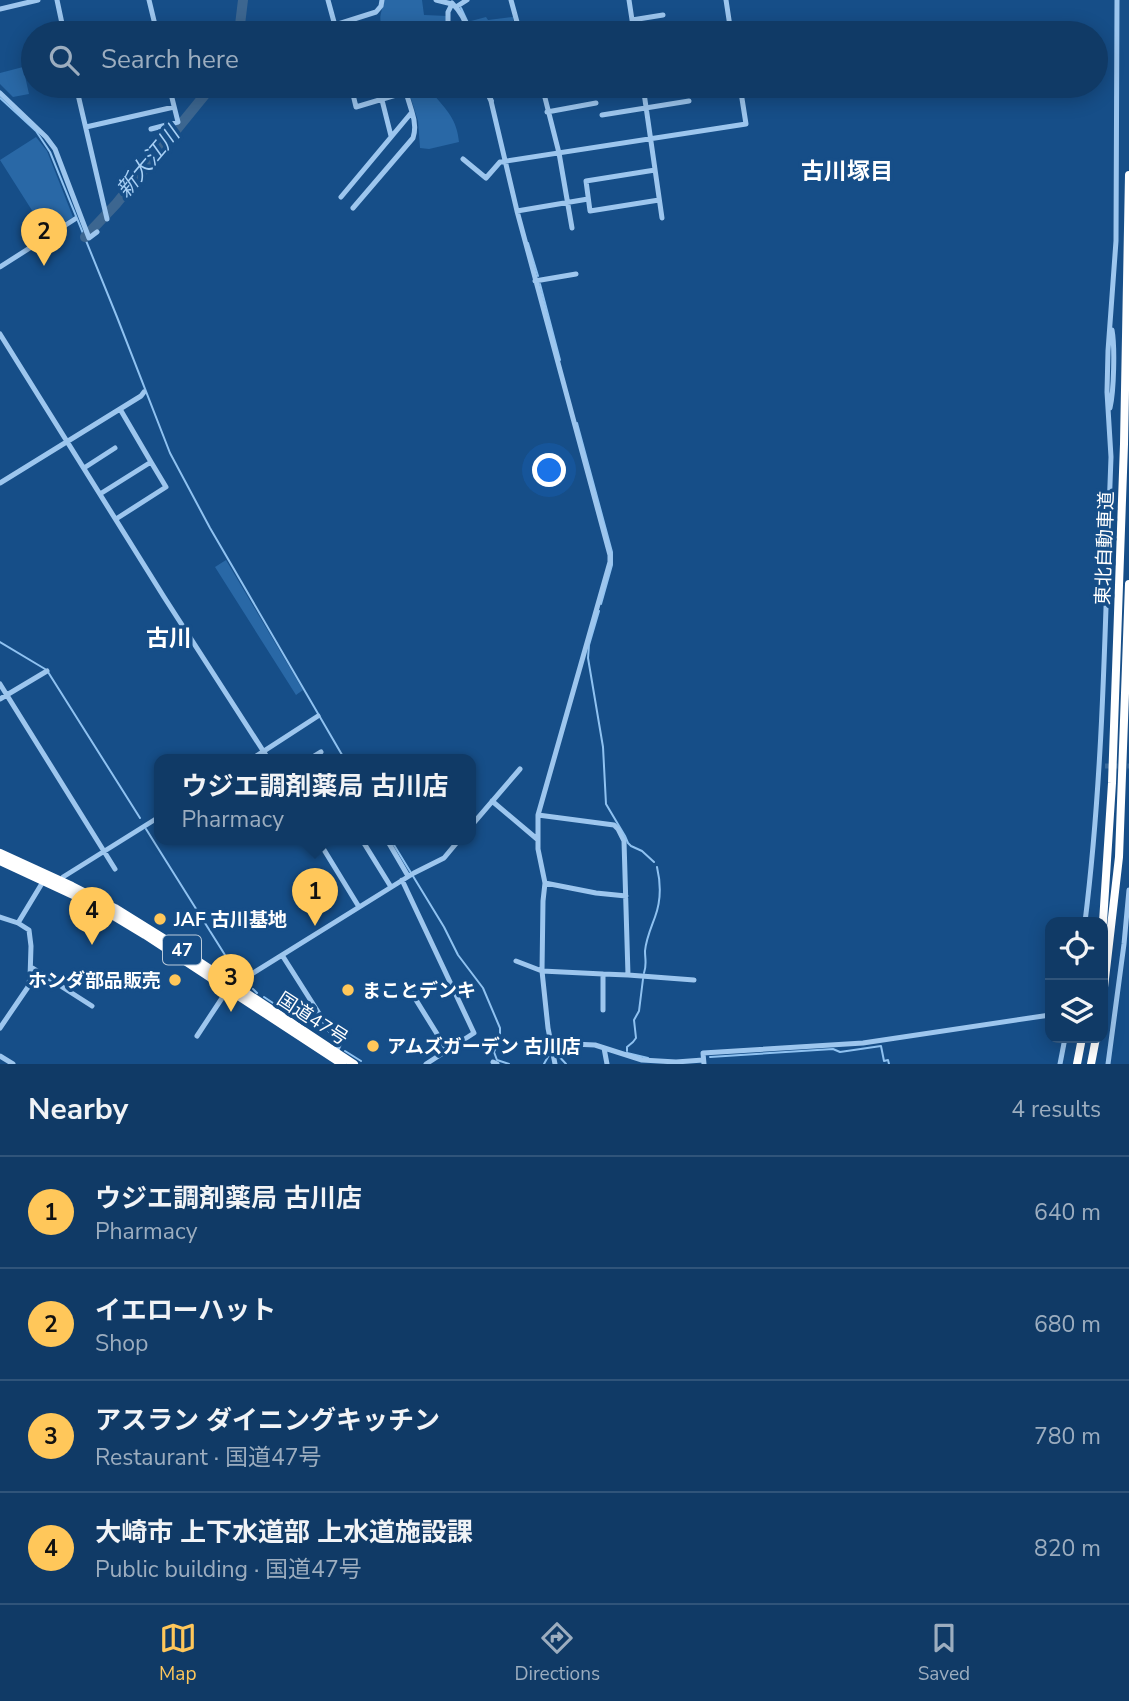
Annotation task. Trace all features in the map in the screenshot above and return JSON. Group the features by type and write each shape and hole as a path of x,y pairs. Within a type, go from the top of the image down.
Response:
{"highway":[{"name":"東北自動車道","path":"1103,917 1113,769 1129,175"},
{"name":"東北自動車道","path":"1105,980 1119,857 1129,584"},
{"name":"国道47号","path":"0,853 115,908 168,941 342,1064"},
{"name":"国道47号","path":"0,861 97,906 354,1064"},
{"path":"1079,1064 1083,1043"},
{"path":"1091,1064 1095,1043"}],"street":[{"path":"0,9 38,0"},
{"path":"57,0 61,21"},
{"path":"149,0 154,21"},
{"path":"328,0 334,21"},
{"path":"348,21 376,12 382,0"},
{"path":"436,0 453,4 467,0"},
{"path":"511,0 517,21"},
{"path":"629,0 632,20 663,15"},
{"path":"726,0 729,21"},
{"path":"1086,917 1102,765 1110,484 1108,351 1116,241 1116,0"},
{"path":"448,21 448,12 453,4"},
{"path":"453,4 464,21"},
{"path":"0,93 55,149 85,225 93,235"},
{"path":"79,98 107,217"},
{"path":"151,129 177,122 172,98"},
{"path":"354,98 356,107 386,98"},
{"path":"353,208 413,138 414,120 408,98"},
{"path":"490,98 517,211 609,549 610,562 538,815 537,839 545,883 542,971 554,1057 549,1064"},
{"path":"544,98 559,153 572,228"},
{"path":"645,98 662,218"},
{"path":"463,159 486,178 500,162 746,124 742,98"},
{"path":"382,100 389,139 400,153"},
{"path":"601,115 689,101"},
{"path":"547,112 596,103"},
{"path":"86,127 174,107"},
{"path":"341,197 412,112"},
{"path":"655,170 586,181 588,199 590,211 659,200"},
{"path":"517,211 588,199"},
{"path":"0,267 75,219"},
{"path":"536,281 576,274"},
{"path":"1109,414 1114,365 1110,324"},
{"path":"0,334 265,754"},
{"path":"0,483 144,392"},
{"path":"116,519 166,487 120,409"},
{"path":"84,468 116,448"},
{"path":"100,494 151,462"},
{"path":"0,699 47,671"},
{"path":"0,684 115,869"},
{"path":"259,754 318,716"},
{"path":"476,820 520,769"},
{"path":"492,800 537,839"},
{"path":"538,815 614,825 618,829 625,848 628,975"},
{"path":"62,882 63,877 154,820"},
{"path":"321,845 359,907"},
{"path":"365,845 391,887"},
{"path":"390,845 411,875"},
{"path":"197,1036 231,987 402,880 444,858 455,845"},
{"path":"18,923 44,880"},
{"path":"402,880 474,1033 426,1064"},
{"path":"545,883 626,896"},
{"path":"1108,1064 1129,890"},
{"path":"0,917 29,930 32,967 28,987 0,1028"},
{"path":"282,955 339,1045 336,1052"},
{"path":"516,961 542,971 694,980"},
{"path":"32,967 92,1006"},
{"path":"603,974 603,1010"},
{"path":"408,987 447,1050"},
{"path":"551,1043 583,1044 650,1061 703,1062 703,1053 863,1043 1045,1016"},
{"path":"1060,1064 1064,1043"},
{"path":"604,1048 607,1064"},
{"path":"0,1055 13,1064"}],"shaded area":[{"path":"384,0 422,0 424,15 447,16 447,21 380,21"},
{"path":"486,17 488,20 513,17 514,21 471,21"},
{"path":"21,68 21,96 13,97 0,84 0,73"},
{"path":"411,98 436,98 454,121 459,142 429,149 420,148 418,121"},
{"path":"36,137 47,151 73,217 47,234 0,160"},
{"path":"226,560 303,690 296,695 215,567"}],"waterway":[{"name":"新大江川","path":"240,21 243,0"},
{"path":"461,8 467,21"},
{"path":"0,98 36,131 50,152 170,453 210,528 342,754"},
{"name":"新大江川","path":"85,237 116,204 202,98"},
{"path":"528,243 538,276"},
{"path":"540,284 560,360"},
{"path":"577,423 612,552 612,565 601,604"},
{"path":"599,611 588,658 603,747 606,804 628,843 654,862"},
{"path":"0,642 45,669"},
{"path":"48,672 140,818"},
{"path":"146,829 154,842"},
{"path":"156,845 225,955"},
{"path":"394,845 458,955 483,988 500,1028 500,1038 494,1052 497,1060 509,1064"},
{"path":"644,973 646,942 659,899 657,867"},
{"path":"627,1051 627,1047 636,1038 634,1020 639,1011 643,979"},
{"path":"253,989 257,993"},
{"path":"264,997 273,1003"},
{"path":"279,1007 288,1013"},
{"path":"554,1039 578,1042"},
{"path":"710,1057 833,1049 840,1052 881,1046 884,1061 888,1060 889,1064"},
{"path":"345,1051 361,1061"},
{"path":"544,1064 550,1053"},
{"path":"556,1053 566,1064"},
{"path":"627,1053 648,1058"}],"tunnel":[{"path":"1105,766 1129,766"}],"place":[{"name":"イエローハット","path":"44,266"},
{"name":"JAF 古川基地","path":"160,919"},
{"name":"ウジエ調剤薬局 古川店","path":"315,926"},
{"name":"大崎市 上下水道部 上水道施設課","path":"92,945"},
{"name":"ホンダ部品販売","path":"175,980"},
{"name":"まことデンキ","path":"348,990"},
{"name":"アスラン ダイニングキッチン","path":"231,1012"},
{"name":"アムズガーデン 古川店","path":"373,1046"}],"district":[{"name":"古川塚目","path":"847,171"},
{"name":"古川","path":"169,638"}]}
